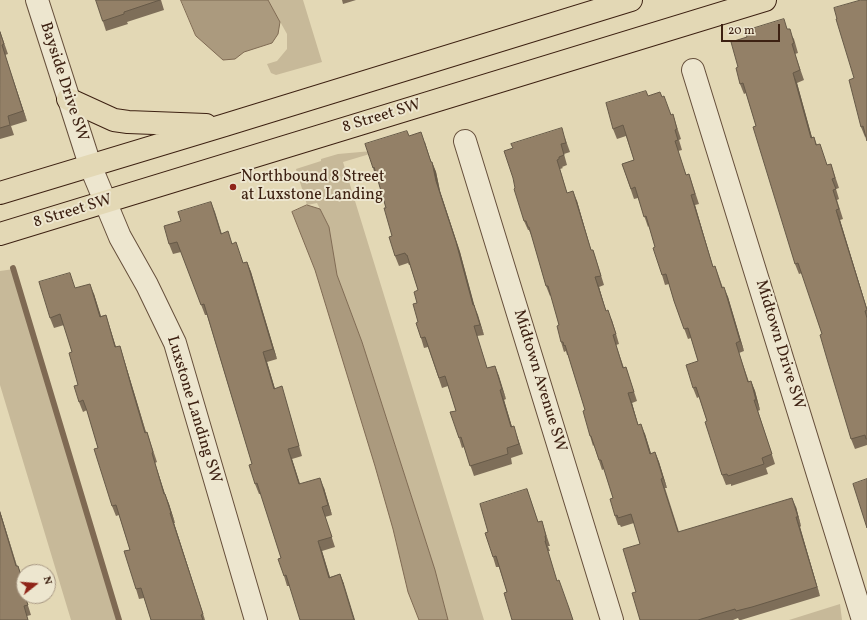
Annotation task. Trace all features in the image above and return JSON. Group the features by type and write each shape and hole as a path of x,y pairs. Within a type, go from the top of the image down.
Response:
{"main road":[{"path":"0,193 631,0"},
{"name":"8 Street SW","path":"0,234 765,0"},
{"path":"68,99 114,120 128,122 225,125"}],"street":[{"name":"Bayside Drive SW","path":"37,0 90,165"},
{"name":"Midtown Drive SW","path":"693,70 863,620"},
{"name":"Midtown Avenue SW","path":"465,141 612,620"},
{"name":"Luxstone Landing SW","path":"90,165 120,237 175,343 256,620"}],"shaded area":[{"path":"181,0 268,0 280,22 278,34 272,43 244,52 235,59 223,60 196,36"},
{"path":"268,0 303,0 322,62 276,75 271,73 267,64 277,61 287,49 287,34"},
{"path":"383,150 343,162 484,620 448,620 435,570 362,342 337,275 329,227 317,203 307,205 296,169 338,154"},
{"path":"307,205 320,209 329,227 337,275 362,342 435,570 448,620 419,620 408,592 393,529 375,466 315,270 292,212"},
{"path":"14,269 120,620 71,620 56,570 56,564 54,564 0,385 0,271"},
{"path":"840,604 842,620 789,620"}],"building":[{"path":"96,0 160,0 103,21"},
{"path":"861,0 867,0 867,141 863,126 861,127 849,80 854,78 834,8"},
{"path":"784,19 787,29 790,29 794,43 792,44 800,70 793,73 811,138 814,137 816,145 820,144 827,165 831,164 835,178 832,179 836,189 833,190 839,209 836,210 867,310 865,311 867,318 867,439 865,435 851,439 820,335 822,334 798,263 795,264 753,127 756,126 743,83 740,84 736,68 738,67 731,42 747,37 745,31"},
{"path":"0,32 4,44 2,45 23,111 8,116 10,125 0,128"},
{"path":"646,91 648,96 660,92 662,97 664,96 671,115 673,114 678,140 675,141 686,175 689,174 695,194 691,195 713,267 715,266 722,288 724,287 740,341 736,343 748,382 751,381 756,400 754,400 772,454 762,458 764,464 728,476 727,474 722,475 705,422 707,421 696,387 693,388 686,365 698,361 688,328 684,329 666,274 662,275 653,248 655,247 646,216 644,217 635,187 631,189 622,164 634,160 623,125 613,129 606,103"},
{"path":"562,128 566,143 561,144 564,155 559,157 557,160 567,193 573,191 591,250 593,250 601,276 595,277 606,311 608,310 616,334 613,335 623,368 626,367 634,392 628,393 638,425 641,424 650,454 655,452 663,478 661,479 678,532 792,498 798,517 796,517 817,587 752,607 736,611 735,609 698,620 640,620 632,593 636,592 623,549 640,544 631,514 618,518 617,515 615,516 610,499 613,498 601,460 599,460 590,436 583,411 585,410 565,345 564,346 563,342 561,342 557,326 559,325 548,286 546,286 529,227 526,221 524,221 514,189 513,178 504,151 513,148 511,144"},
{"path":"407,131 409,136 421,132 432,162 436,181 456,242 480,325 474,326 487,368 495,366 502,389 500,390 511,427 514,426 519,444 507,448 508,454 470,466 461,437 459,438 450,412 456,411 445,376 439,378 425,337 421,338 416,323 418,322 413,304 417,303 414,292 418,290 407,255 405,253 395,256 389,237 392,236 384,208 386,208 374,167 373,168 365,144"},
{"path":"211,202 221,234 228,231 232,244 236,242 243,263 247,262 273,349 263,352 274,389 282,386 299,446 288,449 299,484 320,478 328,505 322,507 332,537 318,541 329,578 340,574 354,620 300,620 286,575 284,576 278,559 281,558 257,483 255,484 249,465 252,464 204,304 201,305 177,242 169,244 164,226 181,221 178,212"},
{"path":"70,273 75,288 90,284 100,317 106,315 115,347 120,346 145,433 147,432 164,494 203,614 201,615 203,620 151,620 141,588 136,589 124,551 130,550 116,505 112,506 94,449 98,448 87,411 83,400 79,402 74,386 78,385 69,353 72,352 60,314 50,318 39,282"},
{"path":"867,479 867,528 853,484"},
{"path":"527,489 538,522 542,521 546,536 545,541 557,581 559,580 573,620 512,620 504,593 507,592 496,556 493,557 485,533 488,532 480,504"},
{"path":"0,513 16,566 16,604 28,604 24,606 28,620 0,620"}],"waterway":[{"path":"13,268 119,620"}],"place":[{"name":"Northbound 8 Street at Luxstone Landing","path":"233,187"}]}
